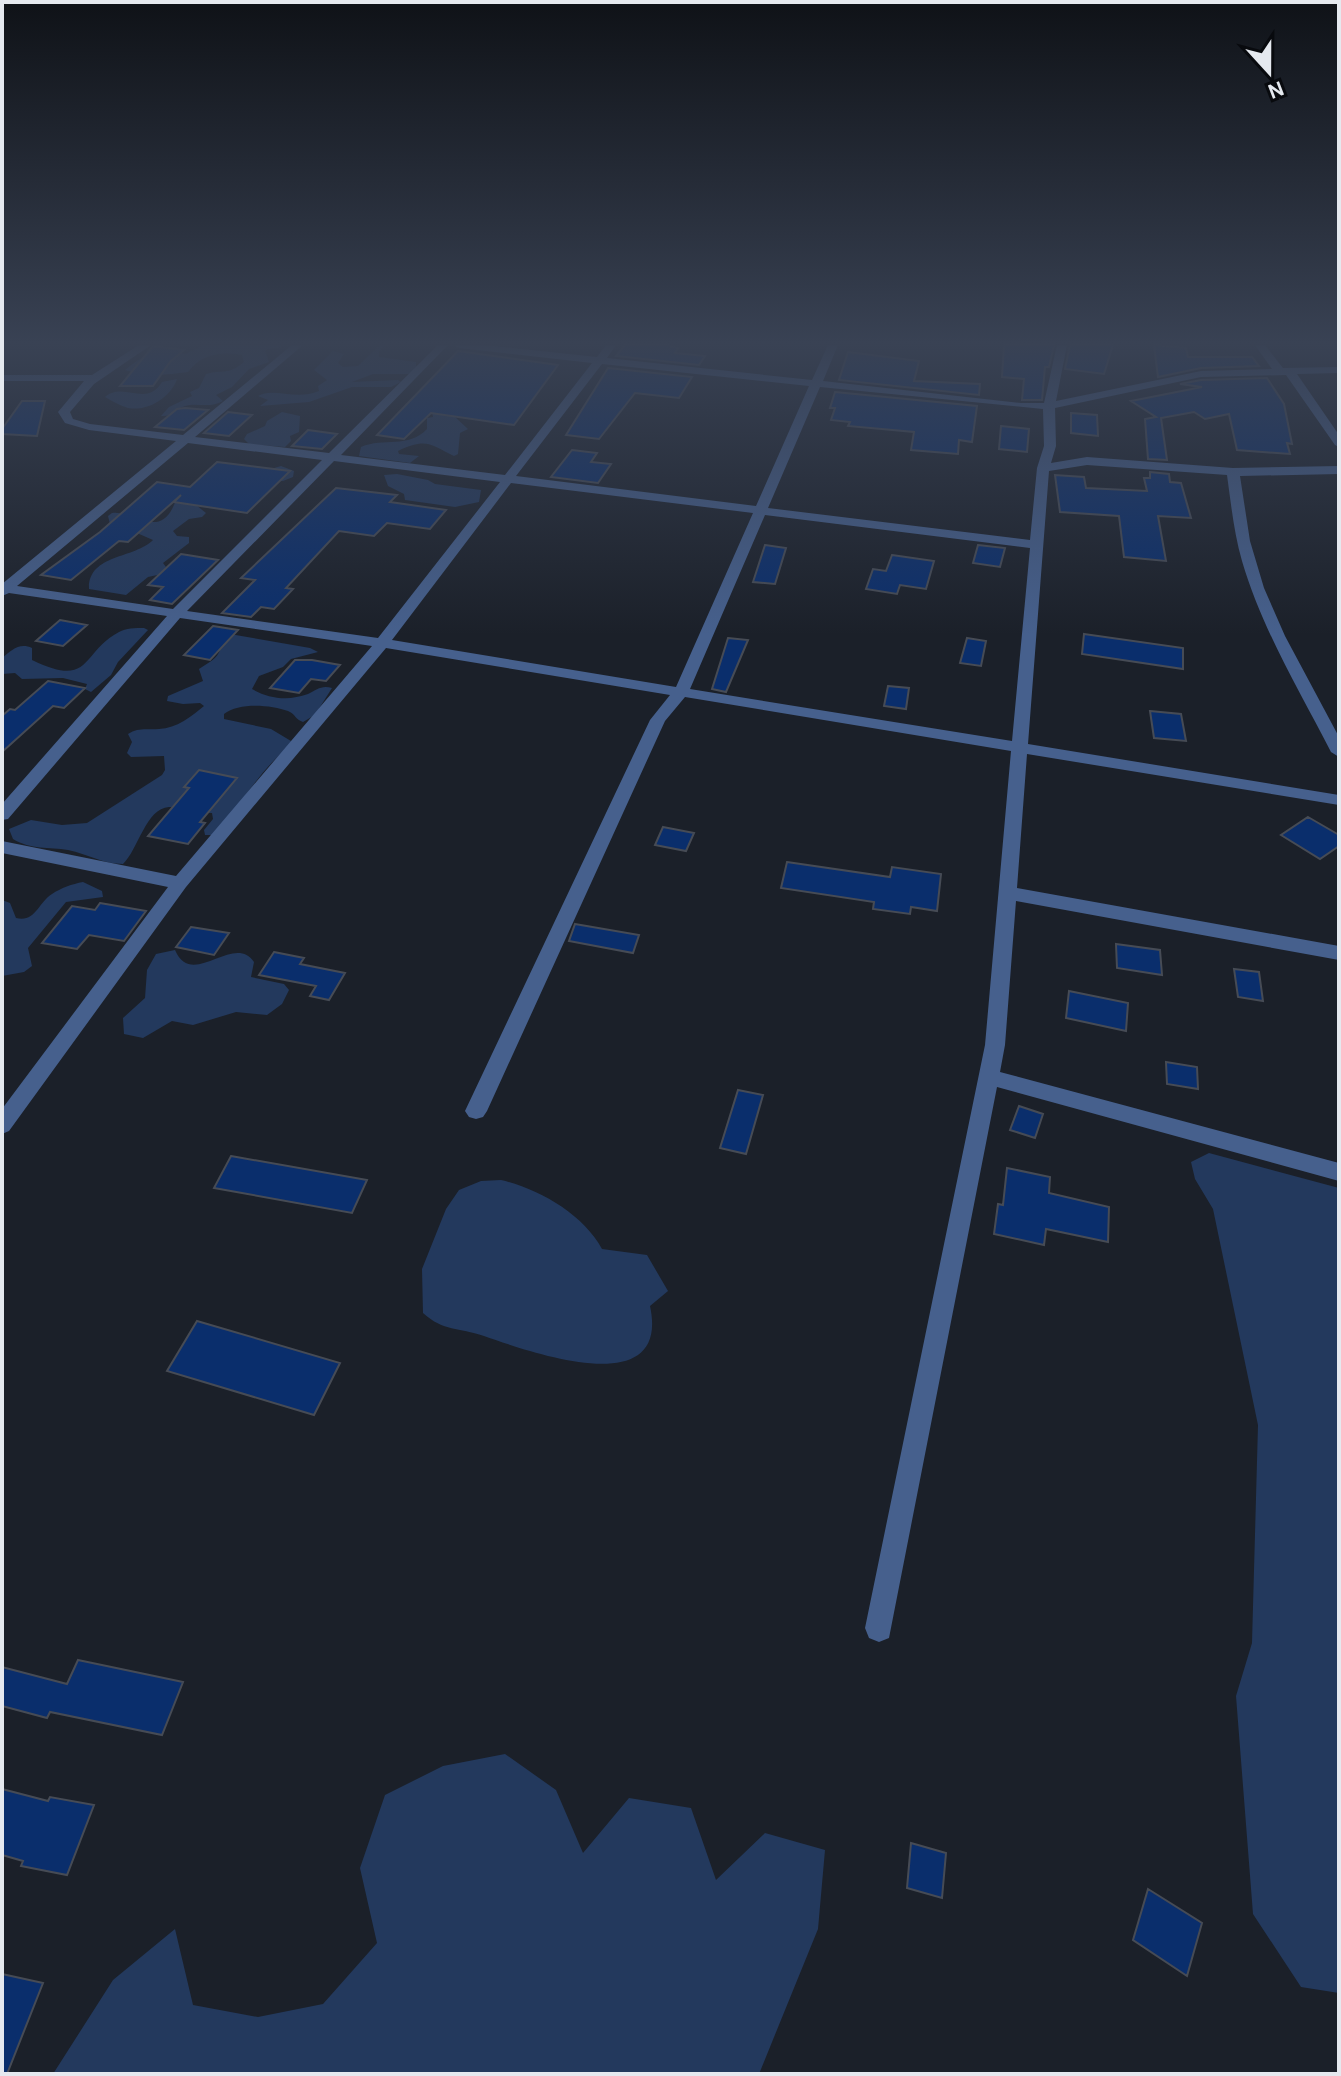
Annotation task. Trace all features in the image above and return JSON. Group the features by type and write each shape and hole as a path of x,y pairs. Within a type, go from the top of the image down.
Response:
{"street":[{"path":"3,589 181,442"},
{"path":"209,442 1038,545"},
{"path":"2,815 176,614 347,442"},
{"path":"2,1125 180,883 382,643 536,442"},
{"path":"476,1111 658,720 681,692 790,442"},
{"path":"879,1628 995,1045 1043,468 1050,442"},
{"path":"1050,446 1087,461"},
{"path":"1043,468 1087,461 1233,472 1339,470"},
{"path":"1233,472 1249,564 1267,608 1339,752"},
{"path":"3,589 382,643 1339,800"},
{"path":"2,847 180,883"},
{"path":"1008,893 1339,953"},
{"path":"989,1077 1339,1172"}],"shaded area":[{"path":"247,442 290,442 285,447"},
{"path":"459,442 458,454 454,456 428,444 416,444 398,451 399,454 419,456 410,463 359,456 361,447 378,443"},
{"path":"281,466 294,471 293,477 283,481 270,480 196,505 206,513 202,517 189,519 173,531 177,536 189,537 189,543 163,563 166,567 162,574 148,577 126,595 89,589 96,569 153,540 130,530 111,528 108,516 112,513 156,522 171,511 177,497"},
{"path":"397,474 435,484 481,490 479,502 455,507 405,500 404,494 388,486 384,475"},
{"path":"148,630 118,662 111,675 91,692 85,689 87,684 63,678 22,679 15,673 2,674 2,658 19,647 32,648 32,660 65,671 83,665 119,632"},
{"path":"224,633 318,652 291,659 283,667 259,676 252,689 272,697 286,698 332,688 315,715 303,722 288,711 264,706 246,706 224,714 224,719 271,729 291,741 215,835 205,835 204,830 213,819 212,813 169,807 154,814 123,864 68,850 33,847 13,839 9,829 31,820 62,825 87,823 162,775 165,770 164,756 131,757 127,753 132,742 128,734 172,727 204,706 200,703 167,701 168,696 203,681 199,669 217,656"},
{"path":"83,882 102,891 103,897 66,902 28,948 32,966 24,972 2,976 2,900 10,903 16,918 28,918 52,894"},
{"path":"175,950 182,961 192,965 236,953 246,955 254,962 251,977 284,984 289,990 282,1004 267,1015 236,1012 193,1025 172,1021 143,1038 124,1034 123,1018 145,998 147,970 156,954"},
{"path":"1209,1153 1339,1188 1339,1993 1301,1987 1253,1914 1236,1696 1252,1643 1258,1425 1213,1209 1195,1179 1191,1162"},
{"path":"501,1180 559,1205 584,1225 602,1249 647,1255 668,1291 650,1306 651,1336 639,1354 619,1362 592,1363 562,1359 445,1326 423,1313 422,1269 446,1209 459,1190 481,1181"},
{"path":"505,1754 556,1790 583,1853 629,1798 691,1808 716,1880 765,1833 825,1850 818,1929 759,2074 53,2074 113,1980 175,1929 193,2005 258,2017 323,2004 377,1943 360,1868 385,1795 443,1766"}],"building":[{"path":"296,442 329,442 322,449 292,446"},
{"path":"912,442 959,442 958,454 911,450"},
{"path":"1000,442 1028,442 1027,452 999,449"},
{"path":"1147,442 1164,442 1167,460 1148,459"},
{"path":"1235,442 1292,442 1292,444 1287,443 1290,454 1237,450"},
{"path":"572,450 597,453 591,462 611,464 598,483 551,477"},
{"path":"217,462 290,471 247,513 174,502 181,495 128,542 119,541 71,580 41,575 100,532 157,482 190,487"},
{"path":"1150,472 1169,474 1170,482 1181,483 1191,518 1158,516 1166,561 1124,557 1119,516 1060,512 1055,475 1084,477 1086,488 1147,491 1144,478 1150,478"},
{"path":"336,488 397,495 390,502 446,510 430,529 387,523 374,536 339,531 286,588 293,589 274,609 261,607 251,617 222,613 255,580 241,578"},
{"path":"765,545 786,548 775,584 753,582"},
{"path":"978,545 1005,548 1000,567 973,563"},
{"path":"181,554 218,560 172,604 150,600 163,587 148,585"},
{"path":"892,555 934,561 926,589 900,585 897,594 866,589 873,569 886,571"},
{"path":"60,620 87,625 63,646 36,641"},
{"path":"213,626 238,630 210,660 184,655"},
{"path":"1084,634 1183,648 1183,669 1082,654"},
{"path":"728,638 748,640 726,692 712,689"},
{"path":"967,638 986,641 981,666 960,663"},
{"path":"295,660 340,665 326,681 311,679 299,693 270,688"},
{"path":"48,681 85,688 64,708 53,706 2,752 2,716 10,709 15,710"},
{"path":"888,686 909,688 906,709 884,706"},
{"path":"1150,711 1181,714 1186,741 1154,738"},
{"path":"199,770 237,778 200,822 205,823 188,844 148,836 189,788 184,787"},
{"path":"1308,817 1339,835 1339,846 1320,859 1281,835"},
{"path":"663,827 694,833 686,851 655,845"},
{"path":"787,862 890,877 892,867 941,874 937,911 911,907 910,914 873,909 874,902 781,888"},
{"path":"100,903 146,911 124,941 89,935 77,949 42,943 72,906 95,910"},
{"path":"575,924 639,935 633,953 569,941"},
{"path":"191,927 229,933 214,955 176,947"},
{"path":"1116,944 1160,950 1162,975 1117,968"},
{"path":"274,952 304,958 300,964 345,973 329,1000 310,996 316,986 259,975"},
{"path":"1234,969 1259,972 1263,1001 1238,997"},
{"path":"1069,991 1128,1003 1126,1031 1066,1018"},
{"path":"1166,1062 1197,1067 1198,1089 1167,1084"},
{"path":"738,1090 763,1095 746,1154 720,1148"},
{"path":"1019,1106 1043,1114 1035,1138 1010,1130"},
{"path":"231,1156 367,1180 352,1213 214,1188"},
{"path":"1007,1168 1050,1177 1049,1193 1109,1207 1108,1242 1046,1229 1044,1245 994,1234 998,1204 1003,1205"},
{"path":"197,1321 340,1363 314,1415 167,1371"},
{"path":"78,1660 183,1682 162,1735 50,1712 47,1718 2,1706 2,1667 67,1684"},
{"path":"2,1789 48,1801 50,1797 94,1805 67,1875 21,1866 23,1861 2,1855"},
{"path":"911,1843 946,1853 942,1898 907,1888"},
{"path":"1148,1889 1202,1923 1187,1976 1133,1940"},
{"path":"2,1974 43,1983 7,2074 2,2074"}]}
